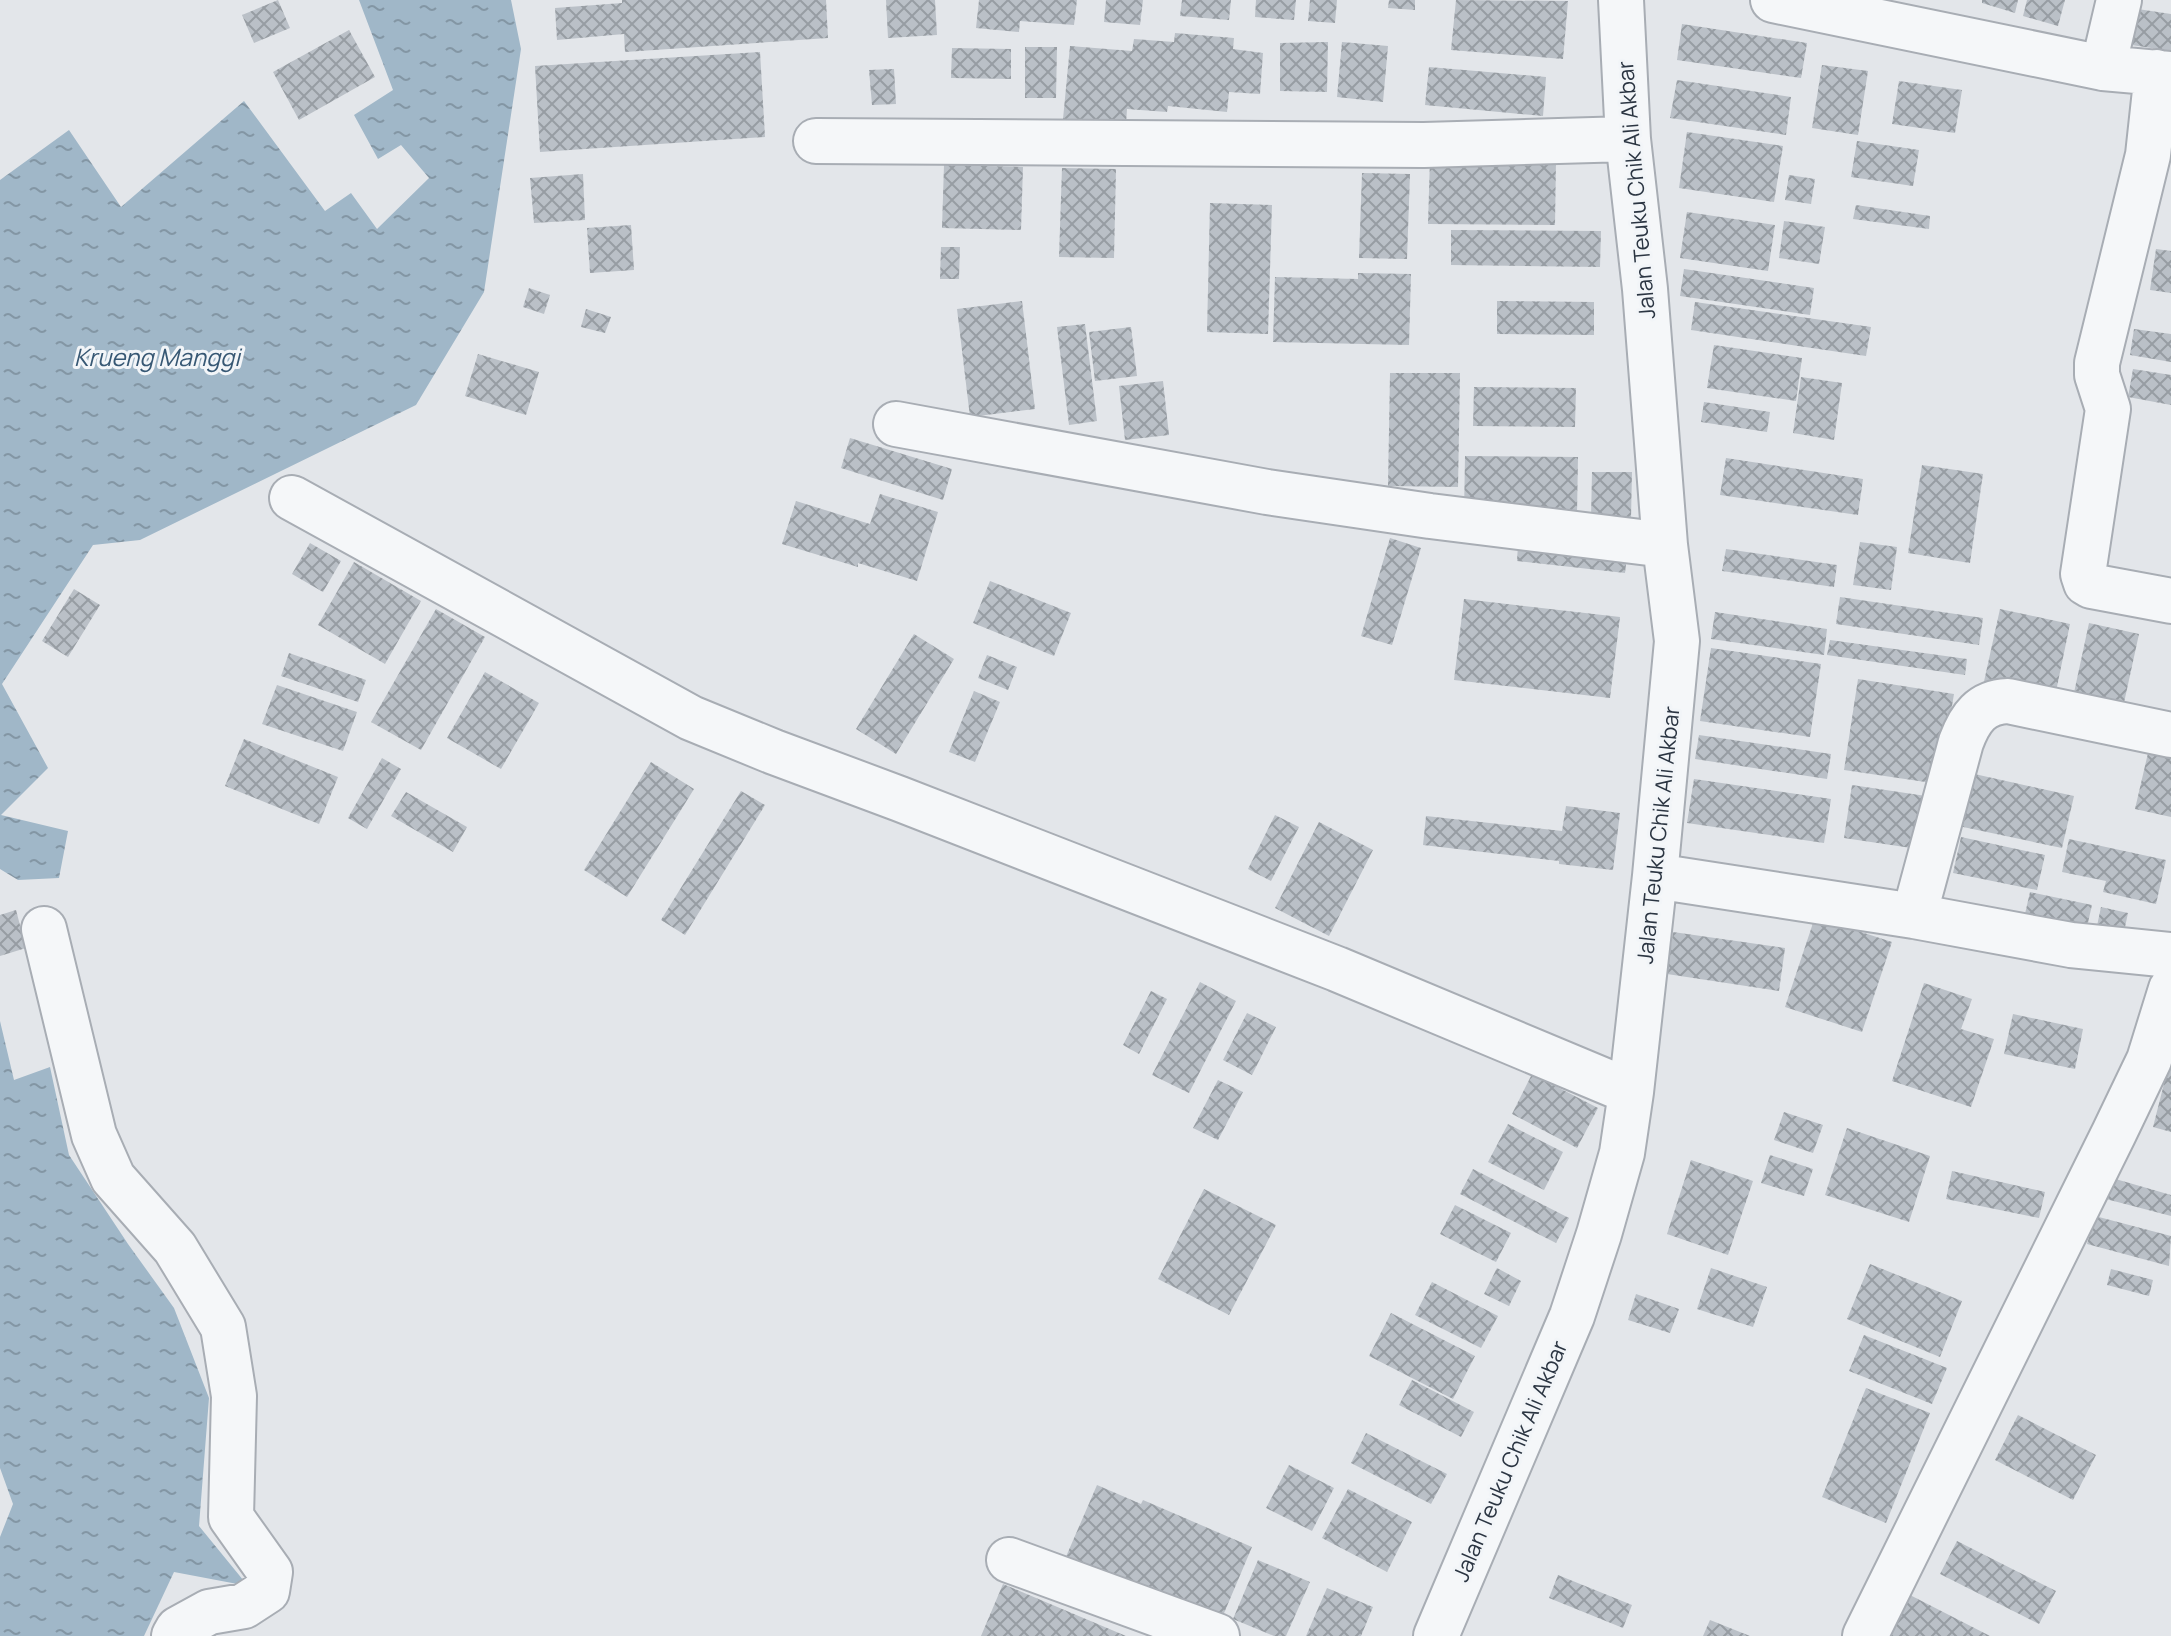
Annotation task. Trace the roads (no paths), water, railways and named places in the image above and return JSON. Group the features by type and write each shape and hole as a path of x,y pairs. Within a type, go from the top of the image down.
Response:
{"street":[{"name":"Jalan Teuku Chik Ali Akbar","path":"1436,1636 1572,1316 1622,1153 1631,1092 1677,641 1665,545 1645,289 1628,139 1621,0"},
{"path":"1773,0 2103,68 2164,73 2148,155 2097,363 2097,375 2108,409 2083,574 2086,583 2095,588 2171,601"},
{"path":"2103,68 2119,0"},
{"path":"816,141 1424,145 1628,139"},
{"path":"896,424 1267,492 1665,545"},
{"path":"292,498 691,718 1337,969 1631,1092"},
{"path":"1914,916 1961,742 1972,717 1983,708 2008,701 2171,735"},
{"path":"1655,876 1914,916 2071,945 2171,955"},
{"path":"44,929 94,1135 113,1178 175,1248 223,1327 234,1396 231,1517 270,1572 267,1591 244,1606 209,1612 178,1629 174,1636"},
{"path":"1865,1636 2149,1060 2171,989"},
{"path":"1009,1560 1217,1636"}],"water":[{"name":"Krueng Manggi","path":"359,0 511,0 521,49 484,292 416,405 140,540 93,545 2,684 48,768 1,815 68,831 59,878 18,880 0,869 0,180 69,130 121,207 244,101 325,211 351,193 377,229 429,178 401,145 378,159 354,115 393,90"},
{"path":"0,1021 14,1080 50,1067 69,1155 174,1308 209,1398 199,1526 248,1586 174,1572 144,1636 0,1636 0,1537 13,1504 0,1468"}]}
